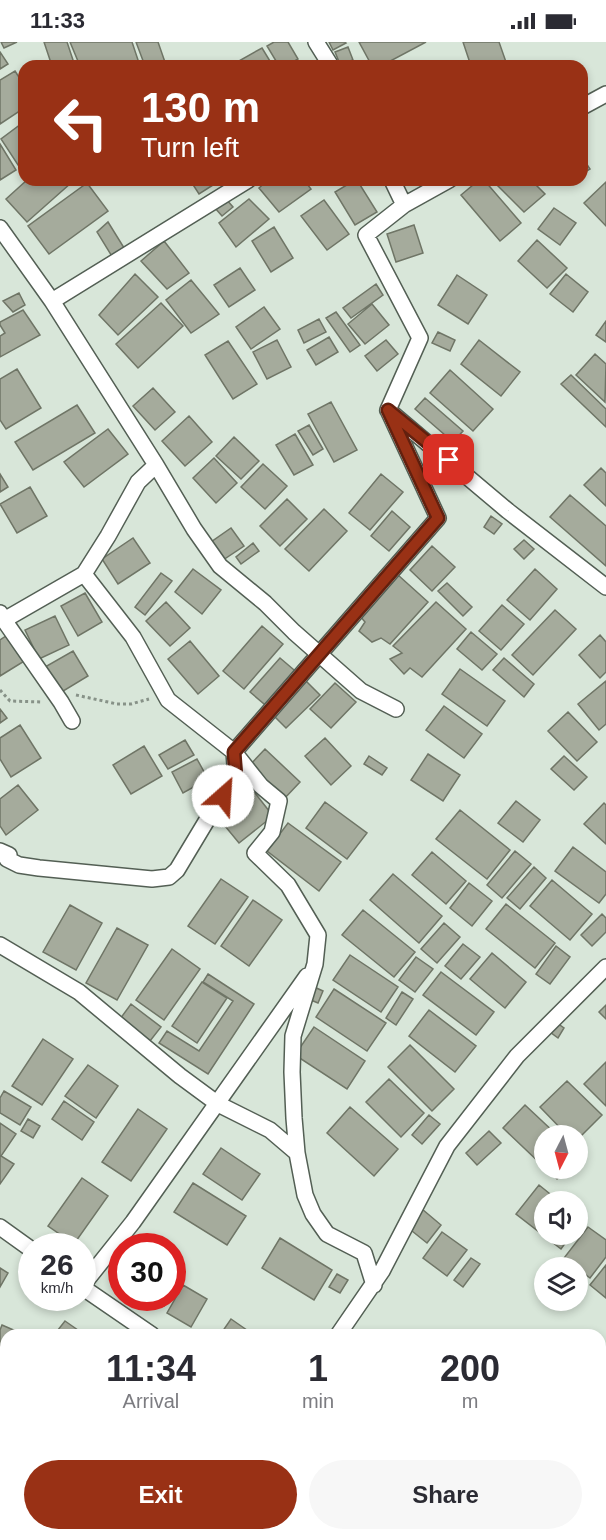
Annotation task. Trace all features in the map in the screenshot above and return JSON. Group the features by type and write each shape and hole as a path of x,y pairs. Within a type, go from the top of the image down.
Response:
{"street":[{"path":"316,42 327,60"},
{"path":"588,104 606,94"},
{"path":"52,301 238,186"},
{"path":"395,186 404,205"},
{"path":"3,856 19,865 39,868 152,879 169,877 177,870 210,815 236,778 234,752 438,518 388,410 420,338 366,235 404,205 438,186"},
{"path":"0,228 52,301 194,529 220,566 265,603 361,691 396,709"},
{"path":"388,410 508,511 606,587"},
{"path":"72,721 2,617 84,574 138,482 156,465"},
{"path":"84,574 133,637 168,700 234,752 261,786 279,801 272,832 255,853 288,885 318,935 315,964 293,1036 294,1118 297,1153 305,1195 313,1214 327,1234 364,1253 374,1285"},
{"path":"0,945 79,992 180,1076 218,1104 270,1130 297,1153"},
{"path":"96,1269 218,1104 315,964"},
{"path":"342,1329 374,1285 447,1146 517,1056 606,967"},
{"path":"0,1227 18,1240"},
{"path":"96,1297 143,1329"}],"path":[{"path":"0,690 10,701 61,702 74,694 117,704 131,704 152,698 168,700"}],"building":[{"path":"1,42 17,42 4,48"},
{"path":"44,42 67,42 73,60 50,60"},
{"path":"70,42 132,42 138,60 78,60"},
{"path":"136,42 158,42 164,60 143,60"},
{"path":"274,42 288,42 298,59 275,60 267,46"},
{"path":"329,42 345,42 346,43 333,50"},
{"path":"359,42 426,42 392,60 369,60"},
{"path":"463,42 499,42 505,60 469,60"},
{"path":"348,47 353,60 338,60 335,52"},
{"path":"262,48 269,60 241,60"},
{"path":"0,52 8,64 0,69"},
{"path":"15,71 18,76 18,112 0,124 0,80"},
{"path":"18,126 18,165 1,139"},
{"path":"0,144 16,170 0,180"},
{"path":"606,182 606,226 584,203"},
{"path":"20,186 68,186 27,222 6,199"},
{"path":"83,186 89,186 108,211 49,254 28,226"},
{"path":"194,186 212,186 199,194"},
{"path":"261,186 309,186 311,189 279,212 259,188"},
{"path":"345,186 361,186 377,212 355,225 335,192"},
{"path":"472,186 489,186 521,223 500,241 461,195"},
{"path":"498,186 537,186 545,194 524,212"},
{"path":"226,199 233,207 222,216 215,208"},
{"path":"249,199 269,219 236,247 219,223"},
{"path":"324,200 349,234 327,250 301,216"},
{"path":"554,208 576,223 560,245 538,229"},
{"path":"108,222 126,251 113,258 97,232"},
{"path":"414,225 423,253 396,262 387,234"},
{"path":"274,227 293,258 271,272 252,241"},
{"path":"537,240 567,268 547,288 518,261"},
{"path":"164,241 189,273 167,289 141,261"},
{"path":"240,268 255,290 229,307 214,285"},
{"path":"135,274 158,297 118,335 99,315"},
{"path":"566,274 588,292 573,312 550,294"},
{"path":"457,275 487,295 468,324 438,305"},
{"path":"191,280 219,314 191,333 166,300"},
{"path":"376,284 383,295 351,318 343,308"},
{"path":"19,293 25,305 13,312 3,301"},
{"path":"161,303 183,326 138,368 116,344"},
{"path":"372,304 389,325 365,344 348,324"},
{"path":"264,307 280,329 251,349 236,327"},
{"path":"23,310 40,335 0,357 0,336 5,333 0,322"},
{"path":"336,312 360,345 350,352 326,318"},
{"path":"319,319 326,332 304,343 298,330"},
{"path":"606,321 606,342 596,335"},
{"path":"438,332 455,340 450,351 432,343"},
{"path":"329,337 338,352 316,365 307,350"},
{"path":"277,340 291,367 267,379 253,352"},
{"path":"386,340 398,354 377,371 365,356"},
{"path":"479,340 520,372 501,396 461,364"},
{"path":"228,341 257,384 233,399 205,355"},
{"path":"595,354 606,364 605,402 576,375"},
{"path":"17,369 41,408 6,429 0,420 0,379"},
{"path":"450,370 493,409 473,431 430,393"},
{"path":"571,375 606,409 606,427 561,384"},
{"path":"153,388 175,412 155,430 133,406"},
{"path":"425,398 463,431 453,442 415,409"},
{"path":"331,402 357,450 334,462 308,414"},
{"path":"77,405 95,433 33,470 15,442"},
{"path":"189,416 212,442 185,466 162,441"},
{"path":"309,425 323,449 313,455 298,431"},
{"path":"108,429 128,454 84,487 64,462"},
{"path":"295,434 313,465 294,475 276,445"},
{"path":"234,437 259,461 241,479 216,456"},
{"path":"214,458 237,483 216,503 193,478"},
{"path":"263,464 287,486 265,509 241,487"},
{"path":"601,468 606,473 606,506 584,485"},
{"path":"0,474 8,487 0,492"},
{"path":"381,474 403,492 370,530 349,513"},
{"path":"30,487 47,516 17,533 0,504"},
{"path":"570,495 606,526 606,566 550,517"},
{"path":"287,499 307,519 280,546 260,526"},
{"path":"324,509 347,531 309,571 285,549"},
{"path":"392,511 410,527 389,551 371,536"},
{"path":"491,516 502,524 494,534 484,527"},
{"path":"231,528 244,546 223,560 211,542"},
{"path":"133,538 150,563 118,584 102,559"},
{"path":"524,540 534,549 524,559 514,549"},
{"path":"253,543 259,551 241,564 236,557"},
{"path":"432,546 455,567 432,591 410,570"},
{"path":"193,569 221,590 202,614 175,592"},
{"path":"535,569 557,589 530,620 507,600"},
{"path":"161,573 172,581 145,615 135,607"},
{"path":"398,575 428,602 390,644 381,638 372,642 359,631 365,622 360,616"},
{"path":"447,583 472,607 463,616 438,591"},
{"path":"85,593 102,622 78,636 61,606"},
{"path":"166,602 190,628 170,646 146,621"},
{"path":"436,602 466,629 422,677 410,668 404,674 390,659 402,653 393,646"},
{"path":"502,605 524,624 501,650 479,631"},
{"path":"555,610 576,629 533,675 512,655"},
{"path":"55,616 69,645 39,659 25,630"},
{"path":"262,626 283,644 244,689 223,671"},
{"path":"471,632 497,654 482,670 457,649"},
{"path":"9,634 26,660 0,676 0,640"},
{"path":"600,635 606,642 606,672 600,678 579,655"},
{"path":"190,641 219,676 198,694 168,659"},
{"path":"73,651 88,676 60,693 45,667"},
{"path":"280,658 300,675 270,709 250,692"},
{"path":"504,658 534,684 524,697 493,670"},
{"path":"460,669 505,701 487,726 442,694"},
{"path":"305,680 320,695 286,728 273,715"},
{"path":"606,681 606,724 599,730 578,704"},
{"path":"335,683 356,702 331,728 310,709"},
{"path":"444,706 482,734 464,758 426,730"},
{"path":"0,709 7,718 0,723"},
{"path":"568,712 597,742 577,761 548,731"},
{"path":"20,725 41,758 11,777 0,759 0,738"},
{"path":"325,738 351,766 331,785 305,756"},
{"path":"185,740 194,755 168,769 159,755"},
{"path":"144,746 162,776 131,794 113,765"},
{"path":"265,749 300,782 284,799 249,766"},
{"path":"428,754 460,775 443,801 411,780"},
{"path":"369,756 387,768 382,775 364,764"},
{"path":"564,756 587,777 574,790 551,769"},
{"path":"197,759 208,779 183,793 172,772"},
{"path":"18,785 38,810 6,835 0,826 0,799"},
{"path":"251,788 273,816 239,843 216,815"},
{"path":"516,801 540,820 523,842 498,823"},
{"path":"325,802 367,833 347,859 306,828"},
{"path":"604,803 606,805 606,844 584,824"},
{"path":"460,810 510,850 487,879 436,839"},
{"path":"288,823 341,862 319,891 267,851"},
{"path":"573,847 606,872 606,894 599,903 555,871"},
{"path":"515,851 531,864 502,898 487,885"},
{"path":"432,852 466,881 446,904 412,875"},
{"path":"534,867 546,878 520,909 507,898"},
{"path":"393,874 442,916 419,943 370,900"},
{"path":"221,879 248,897 215,944 188,926"},
{"path":"552,880 592,914 570,940 530,906"},
{"path":"469,883 492,901 472,926 450,908"},
{"path":"253,900 282,920 249,966 221,946"},
{"path":"506,904 555,943 535,968 486,929"},
{"path":"70,905 102,923 76,970 43,952"},
{"path":"363,910 415,952 394,977 342,935"},
{"path":"602,914 606,918 606,932 592,946 581,935"},
{"path":"444,923 460,937 437,963 421,949"},
{"path":"117,928 148,945 117,1000 86,983"},
{"path":"463,944 480,957 461,979 445,966"},
{"path":"556,946 570,957 550,984 536,974"},
{"path":"172,949 200,969 164,1020 136,1000"},
{"path":"492,953 526,982 505,1008 470,979"},
{"path":"350,955 398,987 381,1012 333,980"},
{"path":"416,957 433,969 415,992 399,980"},
{"path":"441,972 494,1012 476,1035 423,995"},
{"path":"208,974 254,1004 208,1074 159,1043 167,1031 199,1051 233,1001 203,982"},
{"path":"202,982 227,998 197,1043 172,1026"},
{"path":"312,986 323,991 318,1003 306,998"},
{"path":"334,989 386,1023 367,1051 316,1017"},
{"path":"402,992 413,999 396,1025 386,1018"},
{"path":"131,1004 161,1027 150,1041 120,1019"},
{"path":"606,1005 606,1019 599,1012"},
{"path":"429,1010 476,1046 455,1072 409,1036"},
{"path":"557,1023 564,1028 558,1038 550,1032"},
{"path":"314,1027 365,1061 347,1089 295,1055"},
{"path":"43,1039 73,1059 42,1105 12,1086"},
{"path":"410,1045 454,1089 432,1111 388,1067"},
{"path":"606,1062 606,1106 584,1084"},
{"path":"88,1065 118,1086 96,1118 65,1096"},
{"path":"389,1079 424,1113 401,1137 366,1102"},
{"path":"567,1081 602,1115 588,1129 588,1125 557,1125 540,1107"},
{"path":"4,1091 31,1107 20,1125 0,1113 0,1098"},
{"path":"64,1101 94,1122 82,1140 52,1119"},
{"path":"525,1105 546,1125 534,1125 534,1157 503,1128"},
{"path":"350,1107 398,1149 374,1176 327,1133"},
{"path":"138,1109 167,1129 131,1181 102,1162"},
{"path":"429,1115 440,1124 422,1144 412,1135"},
{"path":"28,1119 40,1126 33,1138 21,1131"},
{"path":"0,1123 16,1134 1,1156 14,1164 0,1184"},
{"path":"489,1131 501,1143 477,1165 466,1153"},
{"path":"221,1148 260,1174 242,1200 203,1174"},
{"path":"82,1178 108,1196 82,1233 58,1233 48,1226"},
{"path":"193,1183 246,1216 227,1245 174,1212"},
{"path":"539,1185 546,1191 534,1191"},
{"path":"534,1191 534,1228 516,1214"},
{"path":"422,1209 441,1225 427,1243 407,1227"},
{"path":"588,1227 606,1240 606,1257 590,1278 588,1276 588,1257 565,1257 574,1245 588,1245"},
{"path":"442,1232 467,1250 447,1276 423,1258"},
{"path":"280,1238 332,1270 314,1300 262,1268"},
{"path":"471,1258 480,1264 463,1287 454,1280"},
{"path":"606,1265 606,1298 590,1285"},
{"path":"0,1268 8,1273 0,1287"},
{"path":"337,1274 348,1280 340,1293 329,1287"},
{"path":"186,1287 207,1299 191,1327 167,1313 168,1311 186,1311"},
{"path":"231,1319 245,1329 224,1329"},
{"path":"65,1321 76,1329 59,1329"}],"route":[{"path":"223,796 236,778 234,752 438,518 388,410 449,460"}]}
